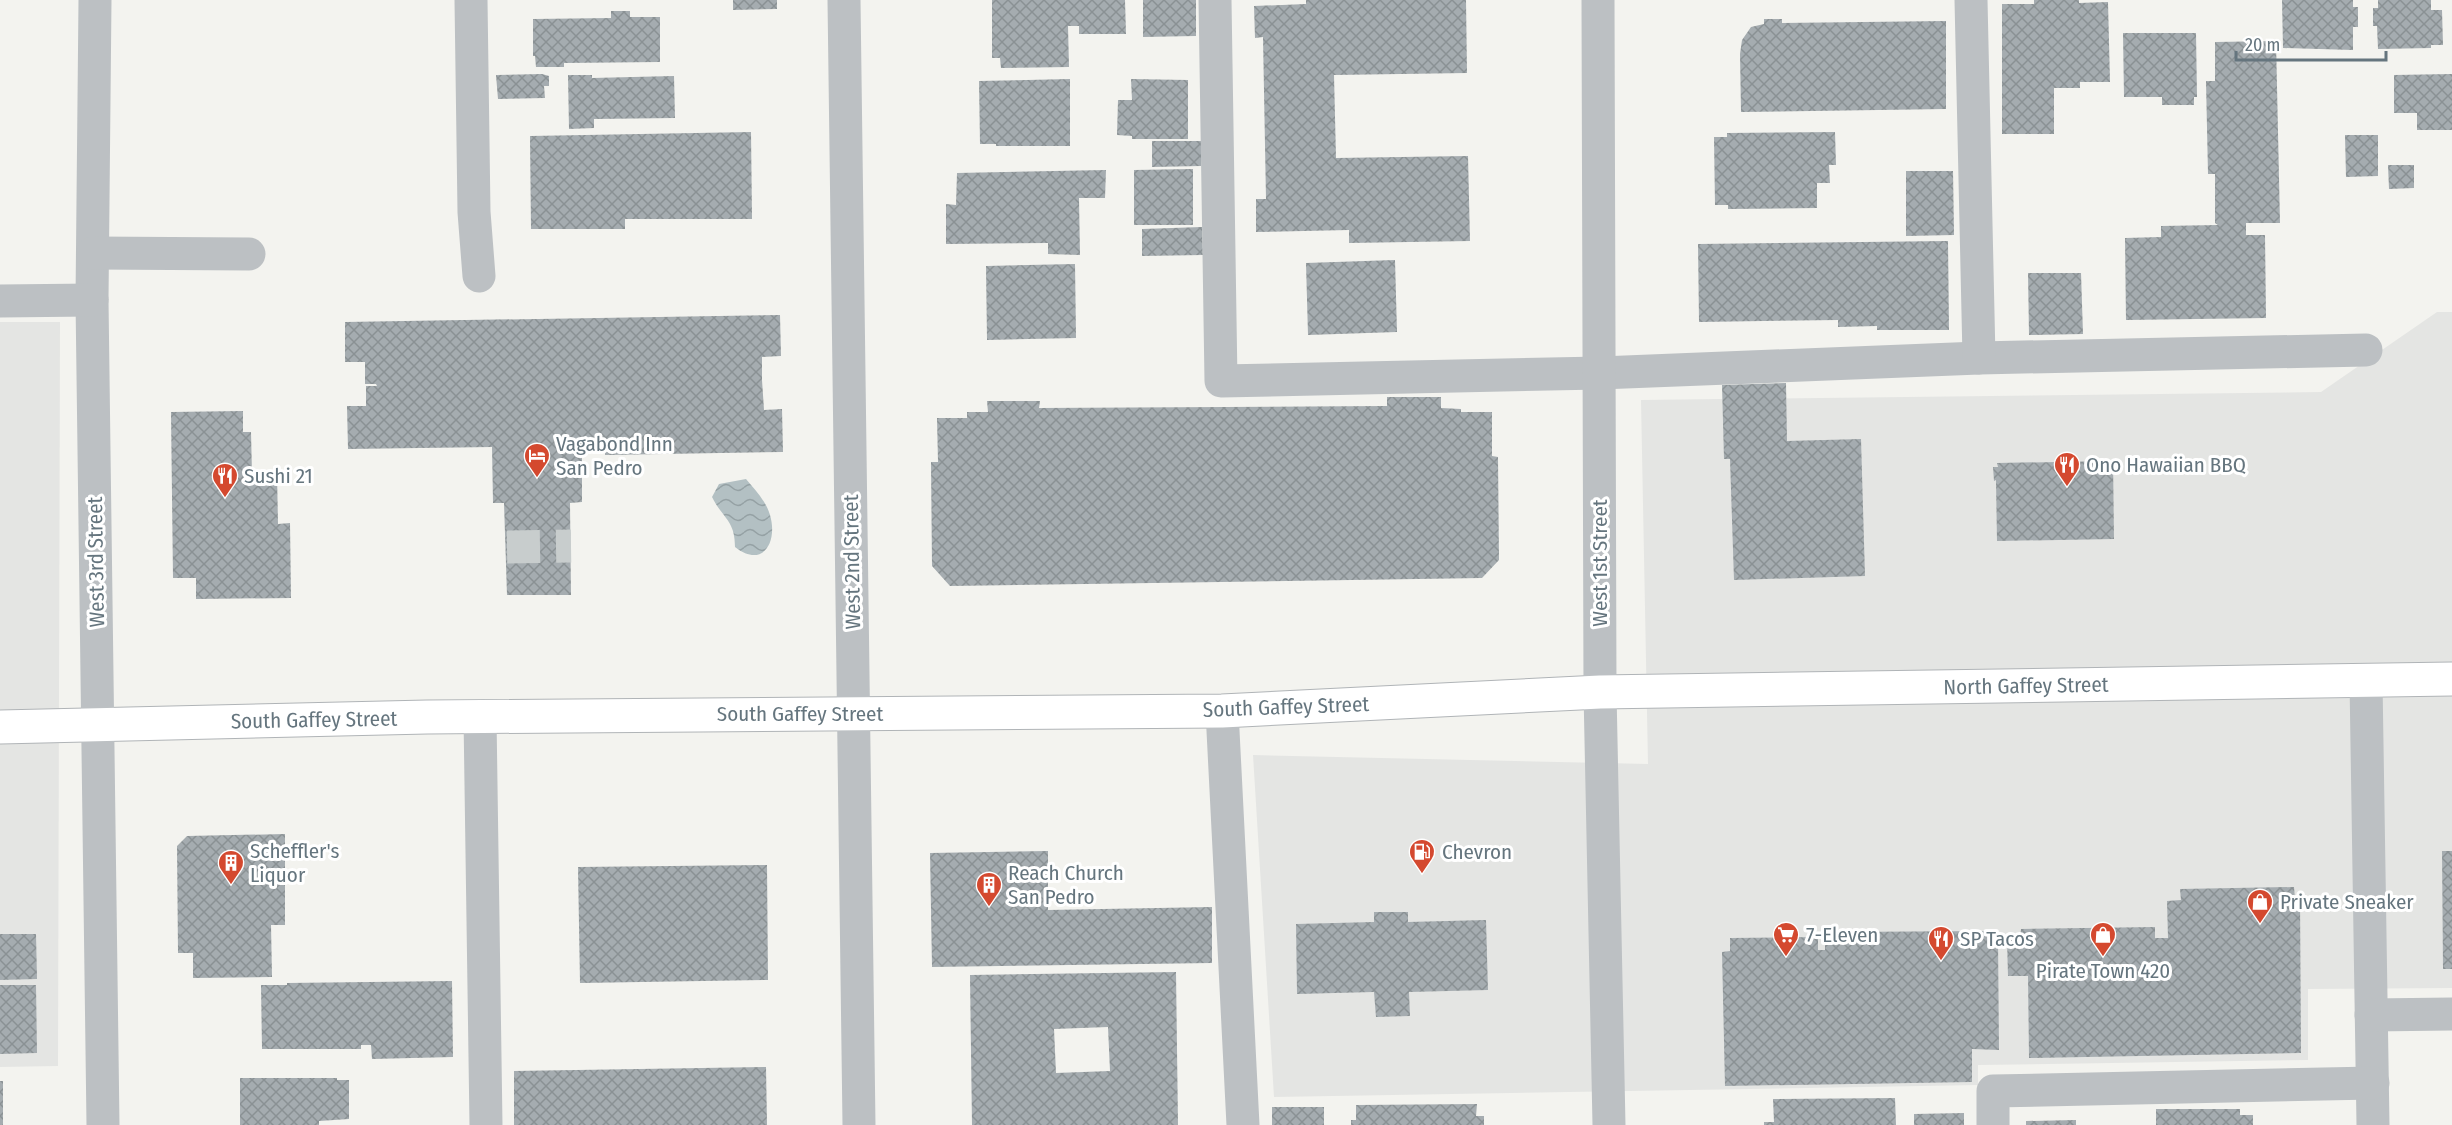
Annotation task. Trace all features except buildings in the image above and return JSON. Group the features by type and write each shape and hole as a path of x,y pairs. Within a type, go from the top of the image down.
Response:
{"main road":[{"name":"North Gaffey Street","path":"1600,692 2452,679"},
{"name":"South Gaffey Street","path":"0,727 480,717 1221,711 1600,692"}],"street":[{"name":"West 3rd Street","path":"95,0 92,300 103,1125"},
{"path":"471,0 474,212 479,276"},
{"name":"West 2nd Street","path":"844,0 859,1125"},
{"path":"1215,0 1221,381 1600,373 1979,358 2367,350"},
{"name":"West 1st Street","path":"1598,0 1600,692 1609,1125"},
{"path":"1971,0 1979,358"},
{"path":"93,253 249,254"},
{"path":"0,301 92,300"},
{"path":"2366,681 2373,1125"},
{"path":"1221,711 1243,1125"},
{"path":"480,717 486,1125"},
{"path":"2371,1015 2452,1014"},
{"path":"1994,1125 1993,1091 2373,1083"}],"shaded area":[{"path":"2437,312 2452,312 2452,988 2308,989 2308,1060 1978,1065 1978,1085 1274,1097 1253,755 1648,764 1641,400 2321,392"},
{"path":"0,322 60,322 58,1066 0,1067"}],"water":[{"path":"746,479 766,505 772,525 770,543 760,554 753,555 735,547 731,525 712,497 719,484"}],"tunnel":[{"path":"507,547 571,546"}],"place":[{"name":"Vagabond Inn San Pedro","path":"537,479"},
{"name":"Ono Hawaiian BBQ","path":"2067,488"},
{"name":"Sushi 21","path":"225,499"},
{"name":"Chevron","path":"1422,875"},
{"name":"Scheffler's Liquor","path":"231,886"},
{"name":"Reach Church San Pedro","path":"989,908"},
{"name":"Private Sneaker","path":"2260,925"},
{"name":"7-Eleven","path":"1786,958"},
{"name":"Pirate Town 420","path":"2103,958"},
{"name":"SP Tacos","path":"1941,962"}]}
